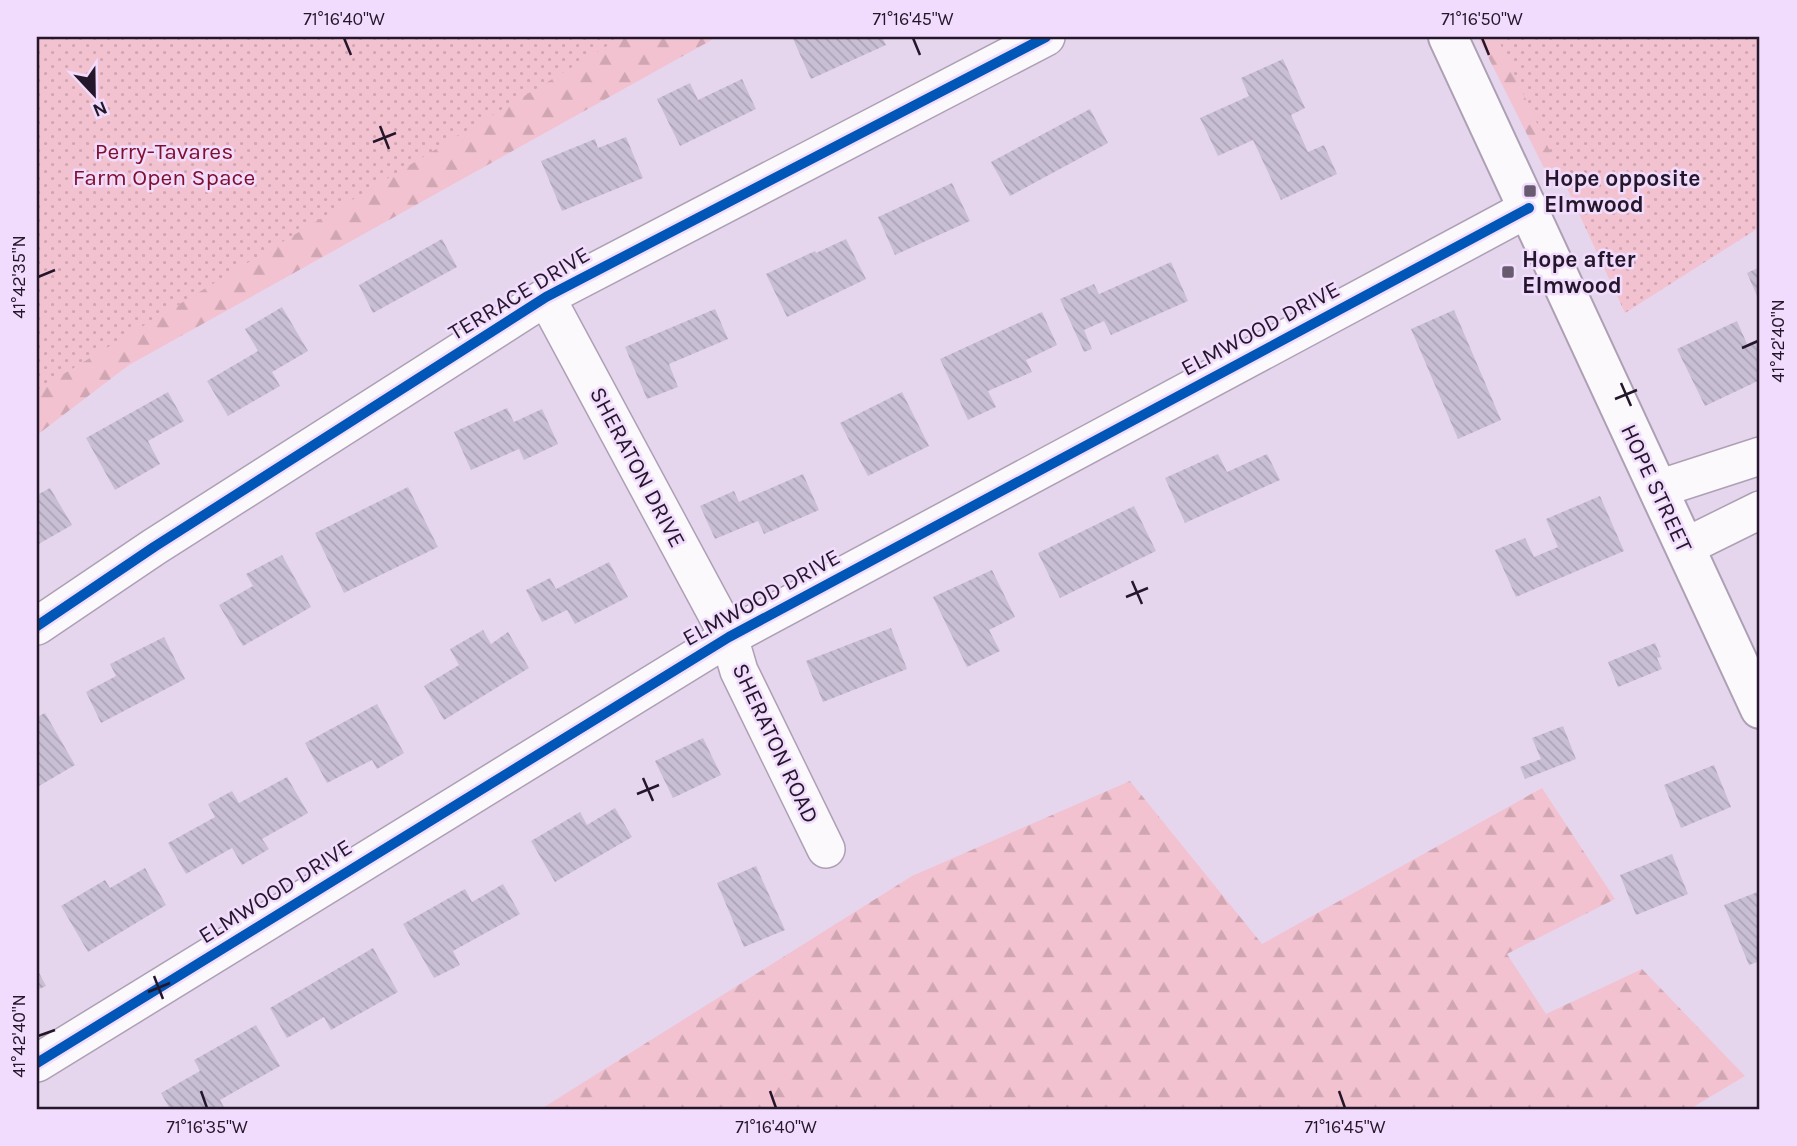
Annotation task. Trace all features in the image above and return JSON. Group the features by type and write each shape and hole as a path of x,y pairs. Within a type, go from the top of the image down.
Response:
{"main road":[{"name":"HOPE STREET","path":"1448,37 1760,709"}],"street":[{"name":"TERRACE DRIVE","path":"37,626 165,540 546,297 1046,37"},
{"name":"ELMWOOD DRIVE","path":"37,1063 729,637 1528,208"},
{"name":"SHERATON DRIVE","path":"546,297 729,637"},
{"path":"1658,489 1760,456"},
{"path":"1685,547 1760,510"},
{"name":"SHERATON ROAD","path":"729,637 739,671 826,849"}],"green space":[{"name":"Perry-Tavares Farm Open Space","path":"37,37 717,37 129,365 37,435"},
{"name":"Perry-Tavares Farm Open Space","path":"37,37 622,37 37,390"},
{"path":"1478,37 1563,37 1578,161 1545,170"},
{"path":"1497,37 1760,37 1760,227 1625,313"},
{"path":"1130,781 1262,944 1542,788 1615,899 1507,954 1546,1014 1642,969 1745,1076 1690,1109 541,1109 912,876"}],"building":[{"path":"882,37 886,45 811,79 793,39"},
{"path":"1283,59 1305,108 1291,115 1308,152 1324,145 1337,174 1281,200 1253,140 1218,156 1200,118 1249,96 1241,78"},
{"path":"742,79 756,109 680,146 657,99 690,83 698,100"},
{"path":"1090,109 1108,143 1010,196 991,162"},
{"path":"626,137 643,178 562,211 541,161 595,139 598,148"},
{"path":"952,183 970,221 895,255 878,217"},
{"path":"442,239 457,267 373,313 359,285"},
{"path":"846,239 866,279 787,317 766,274"},
{"path":"1171,262 1188,301 1111,335 1104,321 1084,330 1092,349 1084,352 1060,299 1094,284 1099,294"},
{"path":"1760,267 1760,303 1747,273"},
{"path":"282,307 308,351 272,372 280,386 228,416 207,381 258,351 245,329"},
{"path":"715,309 728,339 669,364 678,387 647,399 625,347"},
{"path":"1454,310 1501,420 1458,439 1411,329"},
{"path":"1042,312 1057,345 1026,360 1032,372 988,391 996,407 968,420 940,359"},
{"path":"1737,321 1747,344 1760,338 1760,380 1705,406 1677,349"},
{"path":"168,392 184,421 148,441 160,464 115,490 86,438"},
{"path":"902,392 929,446 868,476 840,423"},
{"path":"507,408 514,422 542,409 558,444 524,460 519,449 471,470 454,432"},
{"path":"1218,454 1227,472 1267,454 1280,480 1185,523 1165,478"},
{"path":"803,474 819,510 764,534 758,521 715,539 700,506 734,491 739,502"},
{"path":"408,487 438,547 344,593 315,533"},
{"path":"50,488 72,525 37,545 37,495"},
{"path":"1600,496 1624,551 1516,597 1495,550 1525,538 1534,557 1558,547 1546,519"},
{"path":"1134,506 1156,551 1060,598 1038,553"},
{"path":"282,555 311,607 243,646 219,605 253,586 246,574"},
{"path":"609,562 628,597 575,624 567,610 542,622 526,590 550,578 556,589"},
{"path":"992,570 1015,617 989,630 1000,651 967,667 933,597"},
{"path":"891,628 907,669 823,702 806,661"},
{"path":"483,630 491,644 508,632 529,668 444,720 424,686 459,665 450,649"},
{"path":"164,637 185,679 101,723 86,692 116,676 110,664"},
{"path":"1655,643 1661,657 1657,658 1662,669 1618,687 1608,662"},
{"path":"377,704 404,753 377,769 372,760 327,783 305,743"},
{"path":"45,713 75,765 39,786 37,717"},
{"path":"1563,726 1576,759 1525,779 1520,767 1541,759 1532,738"},
{"path":"703,738 721,775 673,798 655,761"},
{"path":"1714,765 1731,807 1681,828 1664,785"},
{"path":"287,777 308,813 262,839 269,849 242,865 232,848 186,874 168,843 215,817 208,804 232,791 239,803"},
{"path":"615,808 632,837 555,882 531,841 580,812 587,825"},
{"path":"1672,854 1688,894 1636,915 1620,875"},
{"path":"756,866 785,930 744,947 717,883"},
{"path":"145,868 166,905 88,952 61,906 105,880 110,888"},
{"path":"503,884 520,914 453,951 460,965 434,978 403,924 465,889 472,902"},
{"path":"1760,891 1760,961 1749,965 1724,905"},
{"path":"373,948 398,992 331,1030 324,1017 287,1038 270,1008"},
{"path":"37,969 46,986 37,990"},
{"path":"256,1025 280,1066 220,1100 225,1109 170,1109 161,1093 200,1071 194,1060"}],"cycle path":[{"path":"37,626 154,547 546,297 1046,37"},
{"path":"37,1063 729,637 1529,208"}],"place":[{"name":"Hope opposite Elmwood","path":"1530,191"},
{"name":"Hope after Elmwood","path":"1508,272"}]}
